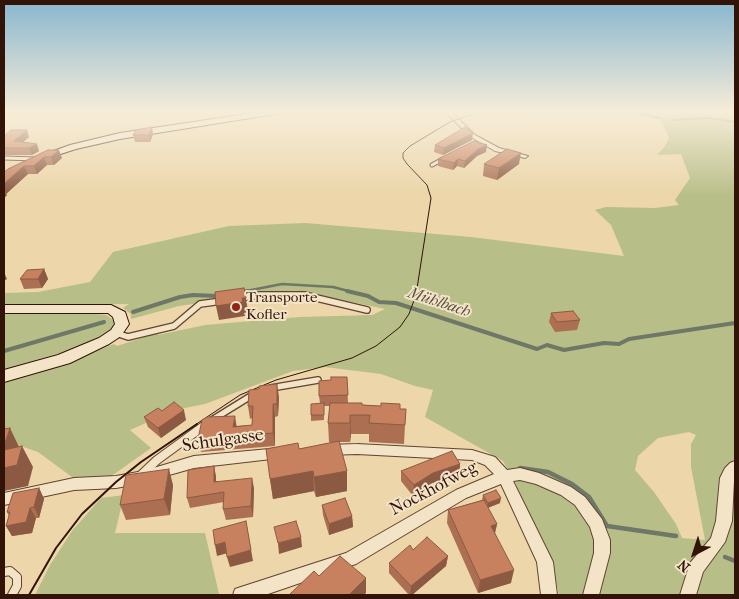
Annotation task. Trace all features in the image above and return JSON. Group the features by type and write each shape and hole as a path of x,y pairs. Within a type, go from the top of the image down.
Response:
{"street":[{"path":"20,167 36,159 73,146 101,140"},
{"path":"475,140 478,143 497,150 525,156"},
{"path":"4,309 111,309 120,315 122,320 122,324 116,333 104,341 64,359 4,376"},
{"path":"311,451 357,448 472,455 490,461 504,476 545,562 550,595"},
{"name":"Schulgasse","path":"4,500 74,484 116,482 139,478 194,462 292,452"},
{"path":"688,595 696,568 717,542 724,520 728,478 730,472 735,467"},
{"name":"Nockhofweg","path":"241,595 350,558 461,494 504,476 525,475 554,484 580,501 600,531 602,553 591,595"}],"lane":[{"path":"432,165 447,156"},
{"path":"4,158 36,159"},
{"path":"116,333 128,338 174,326 200,304 260,296 304,295 367,310"},
{"path":"139,478 157,460 241,402 261,391 277,386 318,380"},
{"path":"4,572 10,572 17,578 17,586 12,595"}],"green space":[{"path":"668,140 735,140 735,595 559,595 552,564 515,482 503,461 425,417 433,390 381,374 325,367 293,371 205,404 175,410 130,430 151,448 110,477 76,480 38,452 4,442 4,382 67,363 114,344 117,346 157,333 158,335 205,325 300,317 372,315 385,309 303,292 274,292 179,306 131,319 131,314 123,308 129,304 4,305 4,293 38,292 90,282 113,252 229,226 305,223 471,237 624,256 611,225 595,210 606,207 655,208 679,205 675,200 690,178 681,154 657,155","holes":["689,432 696,435 691,444 691,467 705,540 682,538 676,524 654,492 635,470 638,456 658,438"]},
{"path":"4,312 85,313 106,315 115,321 113,328 102,336 73,349 4,370"},
{"path":"124,495 115,533 205,533 219,594 35,595 50,565 72,531 101,498"}],"building":[{"path":"4,140 37,144 29,148 4,148"},
{"path":"443,140 460,140 444,148 435,145"},
{"path":"474,141 487,145 478,149 465,161 458,159 454,163 438,159"},
{"path":"507,149 521,153 499,168 484,164"},
{"path":"48,150 59,150 51,157 44,157 34,166 24,166 4,184 4,172"},
{"path":"44,269 38,279 20,279 27,270"},
{"path":"244,288 246,298 242,298 243,302 216,306 215,292"},
{"path":"573,311 580,320 557,322 551,313"},
{"path":"331,377 347,377 348,395 319,396 319,381 331,380"},
{"path":"277,384 277,404 273,404 273,433 198,439 202,420 207,417 235,416 233,427 252,425 253,406 248,406 249,390 259,389 259,386"},
{"path":"174,402 184,410 158,428 144,417 158,408 162,411"},
{"path":"324,403 324,415 311,415 311,404"},
{"path":"330,403 362,403 362,405 381,406 381,403 400,404 400,409 406,409 405,425 369,423 370,415 350,415 350,423 328,423"},
{"path":"10,428 4,446 4,429"},
{"path":"339,441 347,471 314,477 313,471 270,479 266,449 298,443 299,449"},
{"path":"22,446 17,465 4,468 4,450"},
{"path":"452,451 460,464 433,473 414,485 401,471"},
{"path":"214,466 214,482 252,478 251,506 223,509 224,492 187,498 188,470"},
{"path":"169,469 164,499 120,505 126,475"},
{"path":"39,488 34,507 30,508 26,522 6,526 10,512 7,512 13,493"},
{"path":"496,490 501,498 488,503 483,495"},
{"path":"345,498 352,516 329,524 322,505"},
{"path":"484,500 497,524 491,526 514,570 480,580 448,510"},
{"path":"246,521 251,550 227,557 225,542 215,545 213,530"},
{"path":"296,521 301,537 278,543 274,527"},
{"path":"427,537 448,556 411,586 389,563 410,545 413,550"},
{"path":"340,556 366,578 349,595 289,595 314,571 319,576"}],"waterway":[{"name":"Mühlbach","path":"248,291 241,292 282,284 333,287 352,292"},
{"name":"Mühlbach","path":"347,291 368,296 379,302 396,303 537,349 547,345 564,350 604,343 619,344 629,339 735,323"},
{"name":"Mühlbach","path":"133,312 180,297 193,295 218,296"},
{"name":"Mühlbach","path":"4,351 104,322"},
{"path":"520,468 548,472 572,484 589,497 607,526 676,536"},
{"path":"725,557 735,561"}],"tram line":[{"path":"195,425 240,395 276,380 352,358 376,346 400,327 409,314 416,295 431,198 427,185 403,158 403,153 420,140"},
{"path":"29,595 56,548 82,514 116,482 141,462 197,424"}],"place":[{"name":"Transporte Kofler","path":"236,307"}]}
